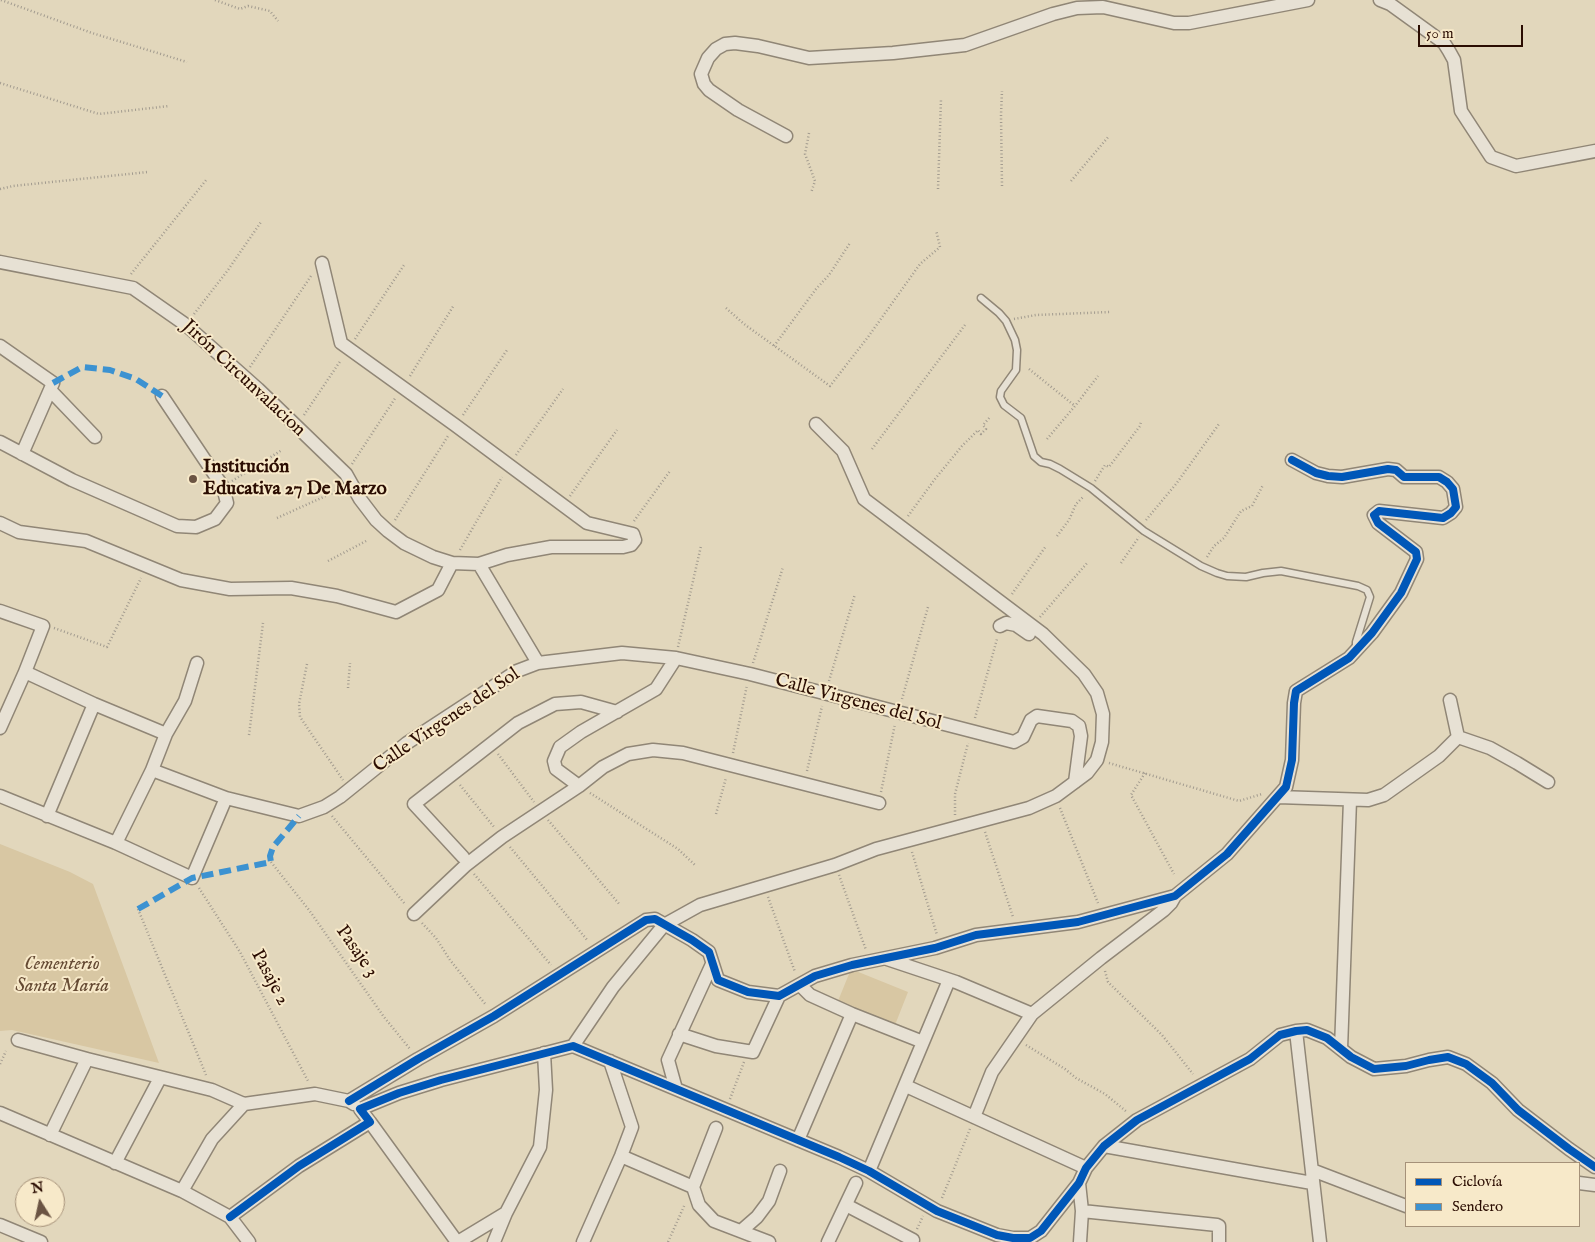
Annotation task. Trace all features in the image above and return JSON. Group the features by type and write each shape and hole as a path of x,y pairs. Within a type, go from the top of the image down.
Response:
{"street":[{"path":"786,136 738,110 708,90 704,84 702,74 708,58 716,49 724,44 735,43 758,46 809,58 893,53 965,45 1053,14 1077,8 1103,7 1174,23 1189,23 1308,0"},
{"path":"1380,0 1390,4 1444,43 1454,60 1461,111 1491,157 1516,166 1595,151"},
{"name":"Jirón Circunvalacion","path":"0,262 133,288 186,325 244,376 346,474 360,499 376,520 388,531 404,543 433,557 452,563 479,564 507,555 551,547 623,547 631,545 635,540 633,534 626,532"},
{"path":"322,263 341,343 564,505 587,524 626,532"},
{"path":"0,346 53,383 22,454"},
{"path":"50,390 96,438"},
{"path":"0,442 72,480 177,526 196,527 215,519 227,503 222,487 162,396"},
{"path":"573,1046 613,987 664,925 700,905 835,865 876,849 1029,808 1056,796 1087,773 1098,760 1102,742 1103,714 1097,693 1084,674 1043,634 864,499 843,451 816,424"},
{"path":"349,1101 494,1016 646,920 655,919 709,952 718,980 748,992 779,996 815,976 852,965 887,959 976,935 1078,922 1175,896 1227,854 1286,787 1292,760 1296,691 1348,658 1372,633 1401,593 1418,558 1416,552 1378,524 1374,515 1378,511 1443,518 1456,507 1453,490 1440,477 1404,477 1396,470 1388,469 1342,477 1328,476 1316,473 1292,460"},
{"path":"0,523 19,532 86,541 181,580 230,589 291,588 337,596 396,612 438,590 452,563"},
{"path":"479,564 538,663"},
{"path":"0,611 43,626 0,728"},
{"path":"1000,626 1006,623 1016,625 1032,636 1043,634"},
{"name":"Calle Virgenes del Sol","path":"152,770 226,798 299,816 324,807 350,789 407,742 517,670 538,663 622,654 676,658 750,674 971,733 1014,742 1019,741 1023,737 1031,720 1037,716 1072,721 1079,726 1082,736 1075,782"},
{"path":"579,786 556,769 554,761 560,747 581,732 656,689 676,658"},
{"path":"116,843 152,770 166,734 185,701 197,663"},
{"path":"25,672 94,704 166,734"},
{"path":"1450,700 1458,737"},
{"path":"464,861 414,804 518,722 555,704 582,702 617,712"},
{"path":"47,816 94,704"},
{"path":"1278,797 1368,800 1384,795 1438,756 1458,737"},
{"path":"1458,737 1490,748 1548,782"},
{"path":"414,914 464,861 579,786 603,767 628,754 653,750 683,753 879,804"},
{"path":"0,796 116,843 192,878 226,798"},
{"path":"1340,1049 1350,800"},
{"path":"974,1118 992,1072 1032,1014 1164,910 1171,904 1175,896"},
{"path":"887,959 949,980 1032,1014"},
{"path":"676,1089 668,1060 712,964"},
{"path":"869,1171 949,980"},
{"path":"800,985 810,995 852,1014 924,1042"},
{"path":"679,1034 716,1046 753,1052 779,996"},
{"path":"798,1140 852,1014"},
{"path":"360,1109 408,1090 573,1046 869,1171 932,1208 998,1235 1013,1238 1030,1238 1041,1231 1079,1183 1086,1168 1104,1146 1137,1120 1201,1085 1224,1075 1250,1059 1280,1035 1307,1030 1327,1038 1351,1057 1374,1069 1406,1066 1448,1057 1466,1064 1492,1083 1518,1110 1595,1167"},
{"path":"1296,1031 1320,1242"},
{"path":"18,1040 212,1090 244,1104 315,1094 349,1101 360,1109 458,1242 506,1213"},
{"path":"494,1242 506,1213 540,1147 546,1090 544,1053"},
{"path":"50,1135 87,1059"},
{"path":"582,1242 632,1127 610,1061"},
{"path":"115,1163 160,1078"},
{"path":"906,1086 1086,1168"},
{"path":"182,1192 212,1139 244,1104"},
{"path":"0,1112 182,1192 230,1217 249,1242"},
{"path":"230,1217 298,1166 370,1122"},
{"path":"716,1128 693,1187 699,1205 714,1221 769,1242"},
{"path":"1104,1146 1312,1177 1405,1206"},
{"path":"621,1156 693,1187"},
{"path":"741,1231 757,1217 769,1200 780,1171"},
{"path":"828,1242 856,1183"},
{"path":"1079,1183 1082,1211 1080,1242"},
{"path":"1580,1183 1595,1185"},
{"path":"846,1205 913,1240"},
{"path":"1082,1211 1217,1225 1219,1226 1219,1242"},
{"path":"0,1225 41,1242"}],"lane":[{"path":"981,298 1006,321 1015,340 1016,370 1001,391 1000,398 1004,405 1021,418 1034,456 1091,488 1142,529 1202,566 1227,576 1246,577 1281,571 1368,590 1370,596 1356,642 1357,649"}],"path":[{"path":"1,0 92,32 187,62"},
{"path":"215,0 240,9 248,6 270,11 278,21"},
{"path":"0,83 99,114 169,106"},
{"path":"1002,91 1002,186"},
{"path":"938,189 941,99"},
{"path":"809,133 805,154 815,181 811,193"},
{"path":"1071,181 1109,136"},
{"path":"0,189 148,172"},
{"path":"122,286 207,179"},
{"path":"186,325 228,270 260,222"},
{"path":"726,308 744,324 830,386 868,338 920,264 940,247 936,230"},
{"path":"774,346 816,289 829,275 850,243"},
{"path":"244,376 313,273"},
{"path":"1006,321 1036,314 1110,312"},
{"path":"872,450 966,325"},
{"path":"388,531 455,425 507,350"},
{"path":"1029,369 1075,406"},
{"path":"1047,439 1098,376"},
{"path":"900,527 935,479 978,430 981,434 986,428 983,425 990,417"},
{"path":"1091,488 1106,465 1109,467 1142,422"},
{"path":"1121,563 1142,529 1219,424"},
{"path":"564,505 617,430"},
{"path":"222,487 282,450"},
{"path":"626,532 670,471"},
{"path":"1202,566 1214,546 1224,538 1241,511 1252,506 1262,485"},
{"path":"277,518 340,489"},
{"path":"1057,536 1069,520 1076,504 1085,494"},
{"path":"328,561 368,540"},
{"path":"676,658 700,546"},
{"path":"1004,605 1046,546"},
{"path":"1032,626 1088,562"},
{"path":"716,814 750,674 783,567"},
{"path":"43,626 58,629 108,647 144,572"},
{"path":"249,735 263,624"},
{"path":"348,688 350,663"},
{"path":"307,664 299,704 300,716 350,789"},
{"path":"490,744 541,811 620,905"},
{"path":"1098,760 1239,801 1263,794"},
{"path":"1145,774 1131,795 1174,874"},
{"path":"451,775 597,952"},
{"path":"579,786 678,849 696,866"},
{"path":"1056,796 1100,909"},
{"path":"981,821 1014,919"},
{"path":"908,841 940,946"},
{"path":"464,861 560,975"},
{"path":"835,865 870,962"},
{"path":"763,887 800,985"},
{"path":"138,909 212,1090"},
{"path":"1101,958 1108,982 1162,1035 1182,1058 1201,1085"},
{"path":"1016,1039 1065,1069 1076,1078 1105,1094 1137,1120"},
{"path":"0,1064 6,1051"},
{"path":"726,1110 745,1059 753,1052"},
{"path":"913,1240 932,1208 974,1118"},
{"path":"668,1242 693,1187"}],"green space":[{"name":"Cementerio Santa María","path":"0,844 70,872 93,884 159,1063 12,1030 0,1031"},
{"path":"851,969 908,992 895,1025 838,1001"}],"marked path":[{"path":"53,383 82,367 110,370 136,379 162,396"},
{"path":"138,909 192,878 271,862 270,856 273,847 299,816"}],"cycle path":[{"path":"349,1101 494,1016 646,920 655,919 709,952 718,980 748,992 779,996 815,976 852,965 935,948 976,935 1078,922 1175,896 1227,854 1286,787 1292,760 1296,691 1349,658 1372,633 1401,593 1417,559 1416,552 1378,523 1374,515 1379,511 1443,518 1456,507 1453,489 1439,477 1404,477 1396,470 1388,469 1342,477 1328,476 1316,473 1292,460"},
{"path":"230,1217 299,1166 370,1122 360,1109 399,1093 441,1080 573,1046 839,1157 869,1171 937,1211 997,1235 1013,1238 1030,1238 1041,1231 1079,1183 1086,1168 1104,1146 1137,1120 1250,1059 1280,1035 1296,1031 1307,1030 1327,1038 1351,1057 1374,1069 1406,1066 1448,1057 1466,1064 1492,1083 1518,1110 1595,1167"}],"place":[{"name":"Institución Educativa 27 De Marzo","path":"193,479"}]}
